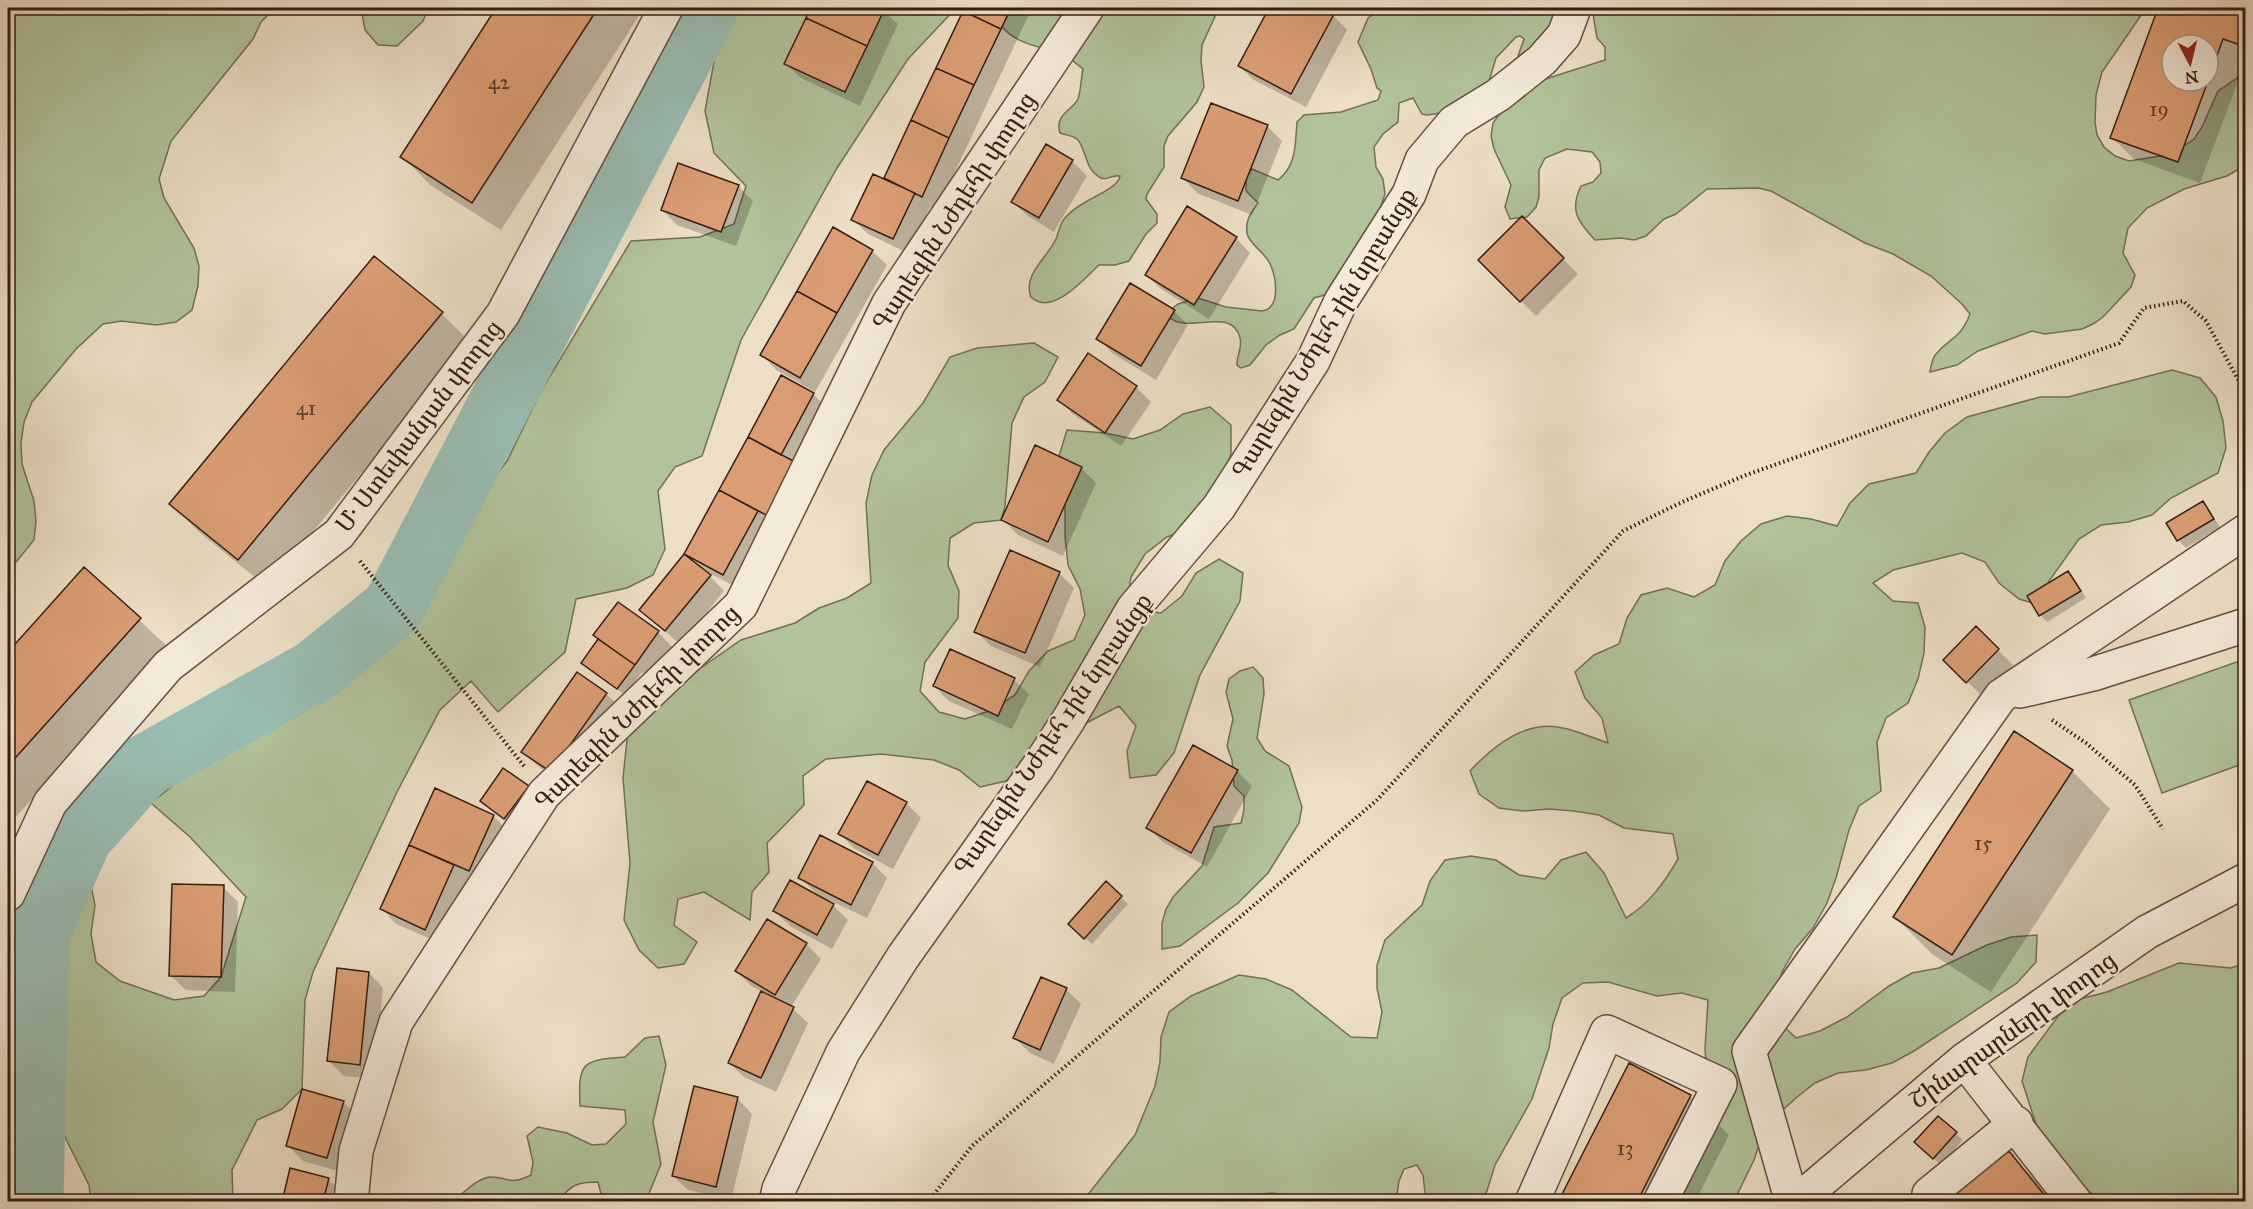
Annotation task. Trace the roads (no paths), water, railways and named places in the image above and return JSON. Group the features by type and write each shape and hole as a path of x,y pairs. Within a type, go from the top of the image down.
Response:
{"street":[{"name":"Մ․ Ստեփանյան փողոց","path":"8,894 50,803 168,666 339,534 503,314 666,8"},
{"name":"Գարեգին Նժդեհի փողոց","path":"351,1202 356,1151 396,1022 544,794 741,605 889,303 1087,8"},
{"name":"Գարեգին Նժդեհ 1ին նրբանցք","path":"776,1202 843,1052 903,957 998,820 1038,767 1134,609 1220,507 1313,361 1341,301 1409,194 1422,160 1454,122 1498,95 1542,60 1564,35 1574,8"},
{"path":"1794,1202 1749,1051 2001,696 2246,531"},
{"path":"2001,696 2093,674 2246,625"},
{"name":"Շինարարների փողոց","path":"1794,1202 1964,1060 2147,932 2246,880"},
{"path":"1532,1202 1607,1032 1720,1084 1660,1202"},
{"path":"1964,1060 2016,1123 2075,1202"},
{"path":"1935,1202 1929,1194 2016,1123"}],"waterway":[{"path":"32,1202 38,934 81,837 143,767 315,671 393,608 707,8"}]}
